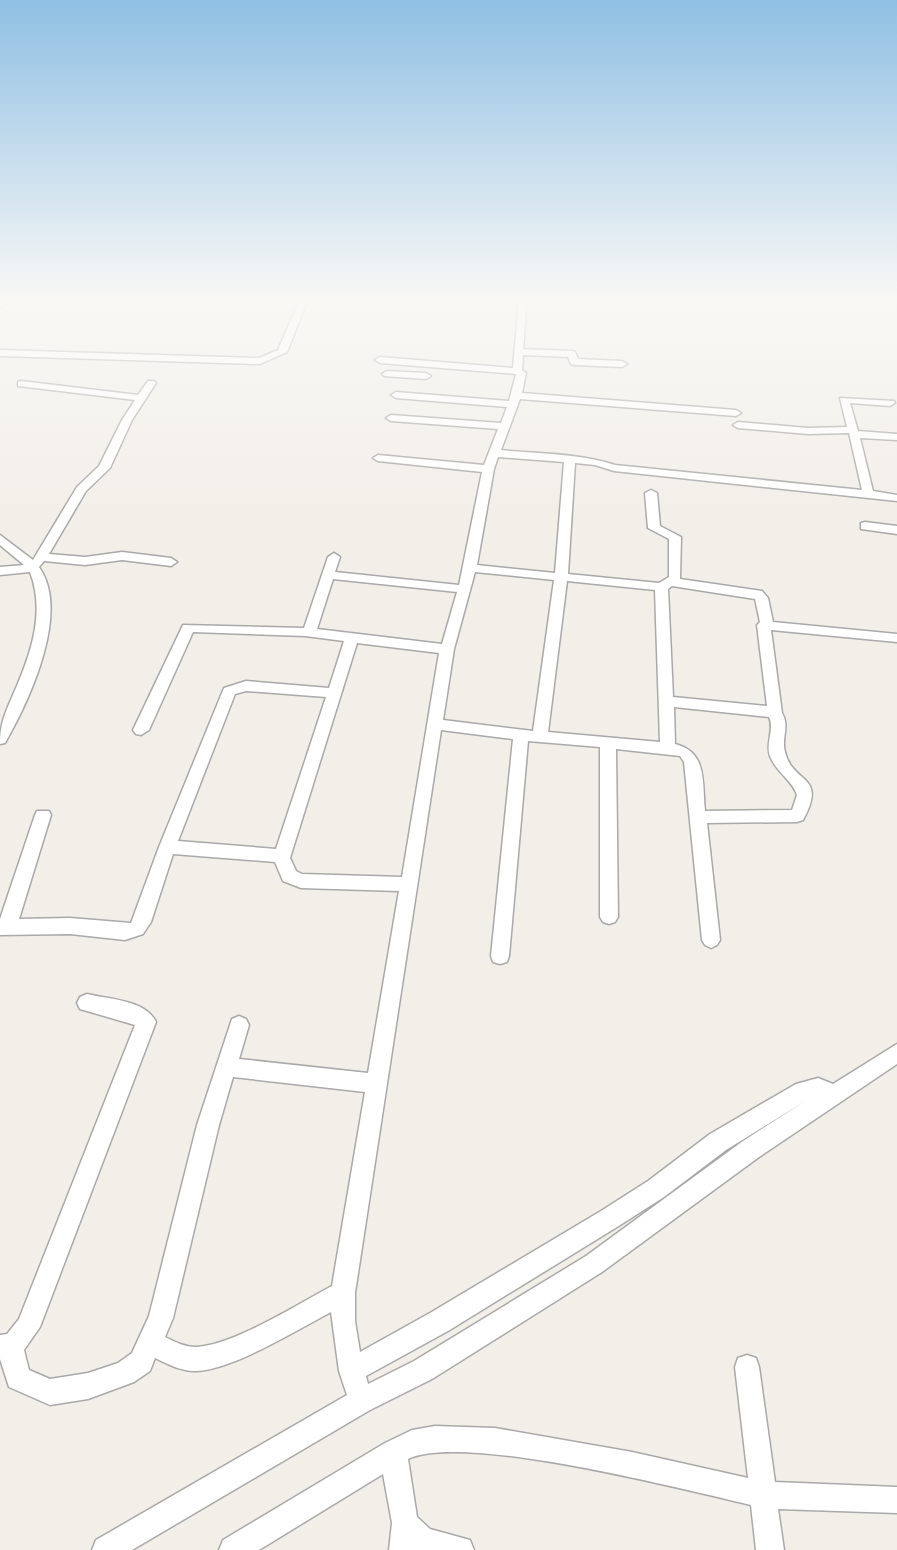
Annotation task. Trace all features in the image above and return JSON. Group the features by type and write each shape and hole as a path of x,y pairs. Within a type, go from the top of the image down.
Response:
{"street":[{"path":"435,371 517,388"},
{"path":"361,1401 351,1371 341,1313 343,1293 447,649 470,568 491,461 517,388 517,371"},
{"path":"387,374 440,377"},
{"path":"453,378 736,413"},
{"path":"0,740 41,641 42,583 38,562 81,489 104,468 151,383"},
{"path":"21,384 141,398"},
{"path":"396,394 517,388"},
{"path":"867,494 844,400 890,403"},
{"path":"391,418 504,426"},
{"path":"738,425 897,437"},
{"path":"378,458 491,461 570,459 601,463 622,470 897,498"},
{"path":"540,735 561,578 570,459"},
{"path":"651,493 655,531 674,537 675,574 666,584 664,701 668,748"},
{"path":"865,527 897,530"},
{"path":"0,539 38,562"},
{"path":"0,571 38,562 85,561 122,555 172,562"},
{"path":"309,632 334,557"},
{"path":"470,568 561,578 666,584 757,594 761,598 767,624 764,626 775,713 780,726 775,747 804,789 805,796 800,812 791,818 696,817"},
{"path":"328,575 462,589"},
{"path":"767,624 897,638"},
{"path":"141,730 188,628 309,632 447,649"},
{"path":"352,638 282,856 293,879 411,884"},
{"path":"43,815 4,927 70,926 125,932 137,929 142,922 167,846 229,691 246,686 333,693"},
{"path":"664,701 775,713"},
{"path":"435,724 521,735 668,748 690,755 711,940"},
{"path":"500,956 521,735"},
{"path":"608,743 608,917"},
{"path":"167,846 282,856"},
{"path":"87,1003 138,1015 146,1022 28,1327 21,1339 5,1346 18,1378 50,1392 88,1386 125,1373 141,1362 152,1343 225,1067 239,1025"},
{"path":"106,1550 361,1401 423,1370 594,1264 751,1149 897,1053"},
{"path":"225,1067 378,1084"},
{"path":"351,1371 609,1219 656,1189 718,1142 803,1091 818,1088 834,1094"},
{"path":"152,1343 176,1355 199,1359 222,1352 343,1293"},
{"path":"747,1367 770,1550"},
{"path":"233,1550 394,1452 412,1443 435,1438 495,1441 632,1465 764,1495 897,1500"},
{"path":"394,1452 404,1537 413,1534 460,1550"}]}
